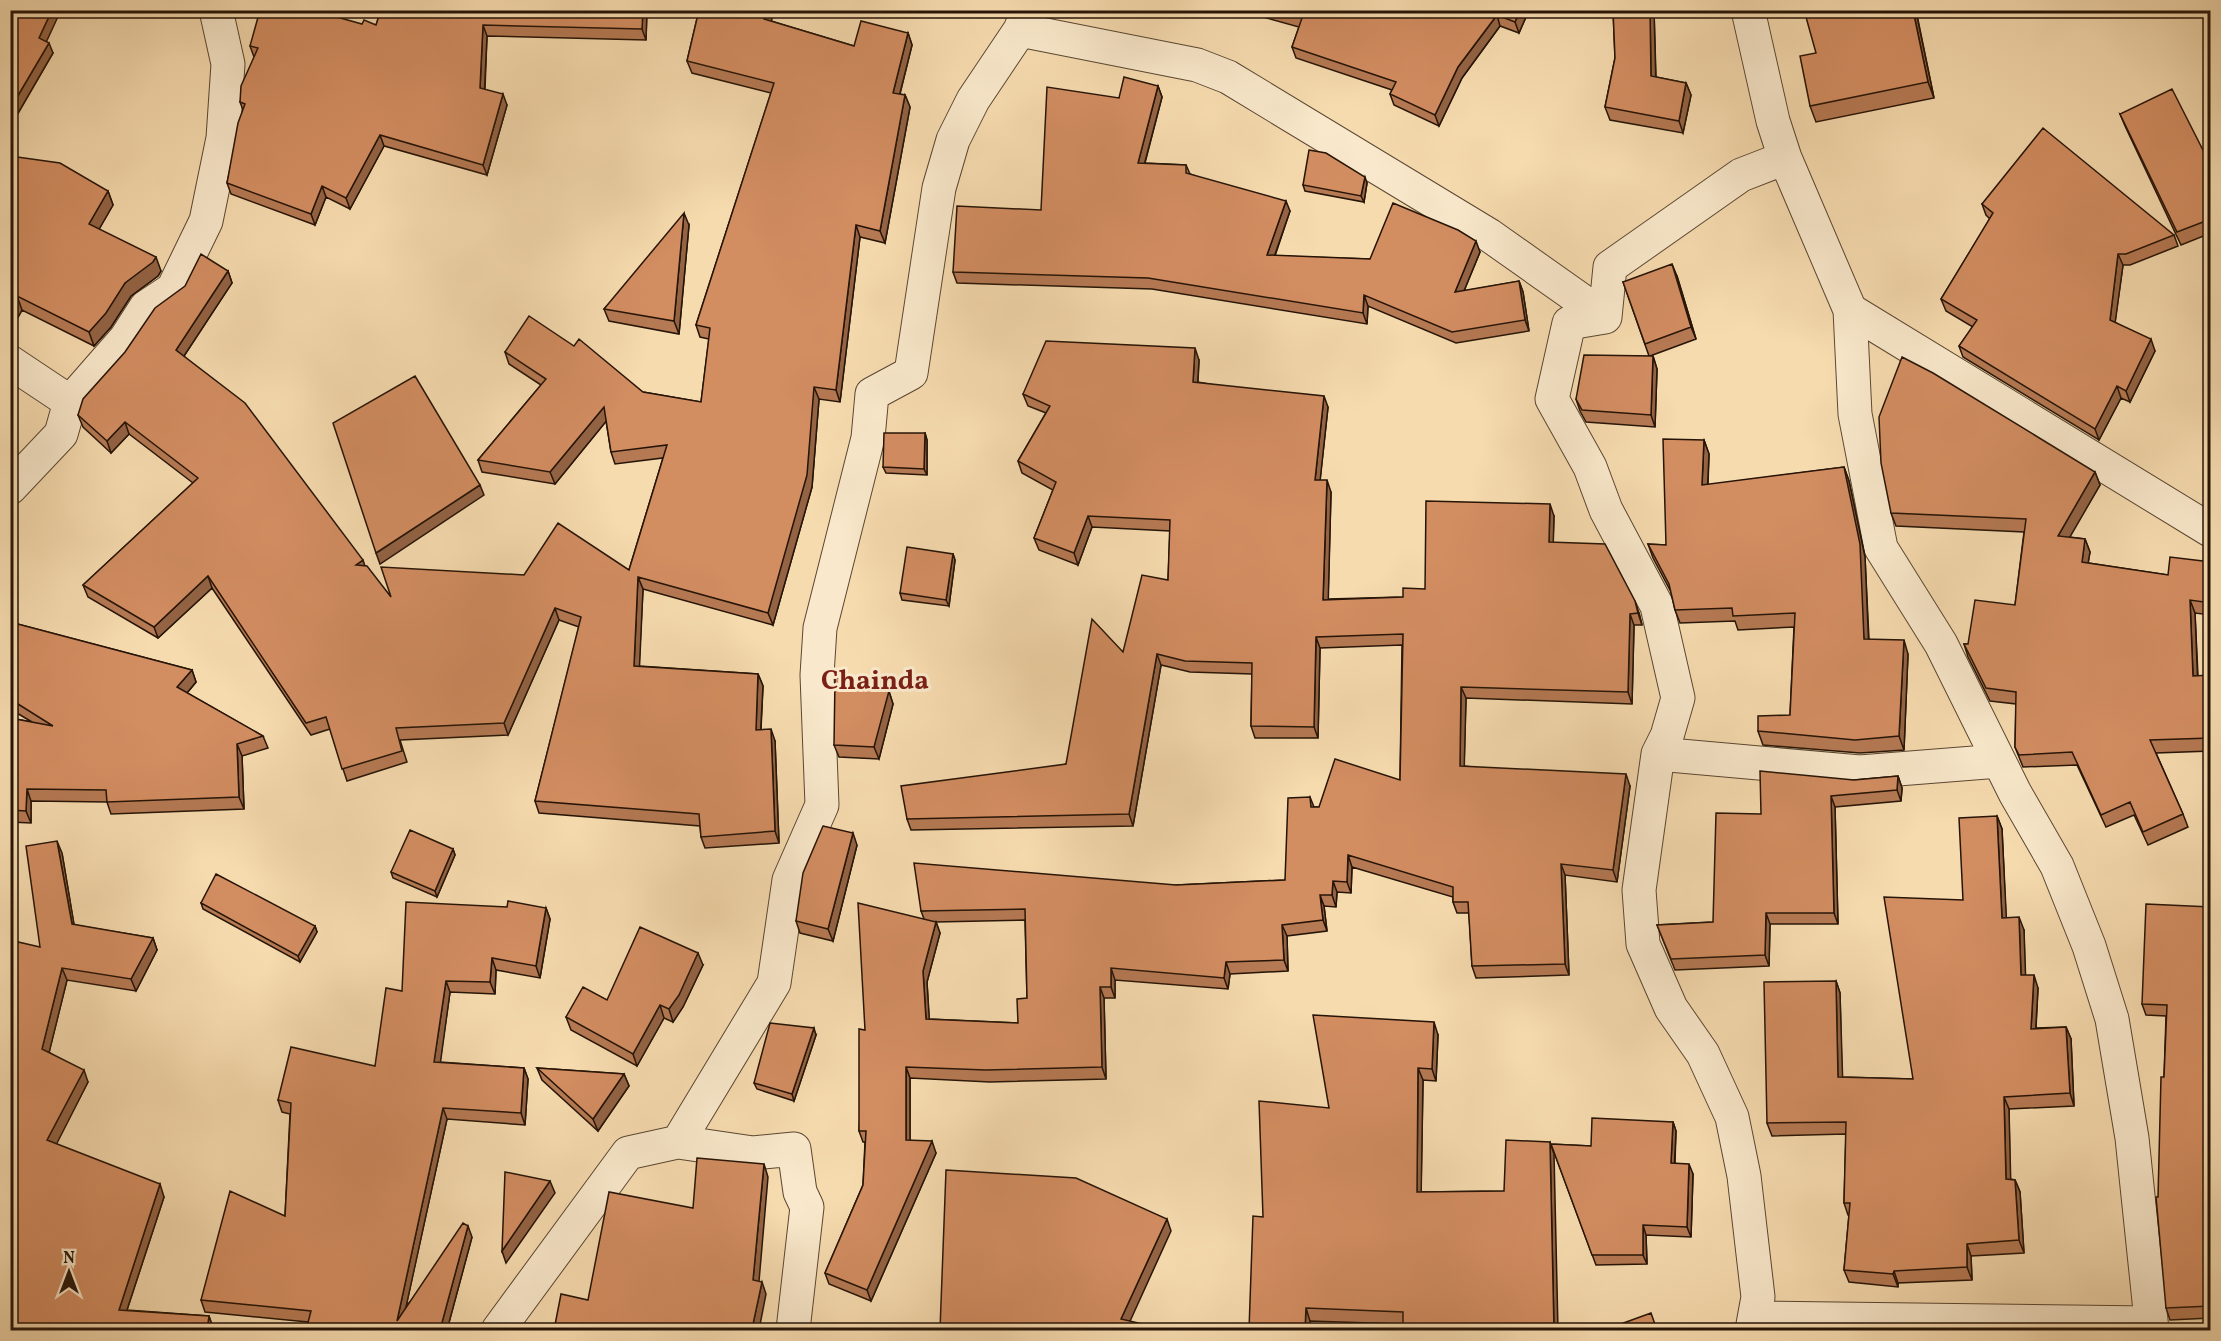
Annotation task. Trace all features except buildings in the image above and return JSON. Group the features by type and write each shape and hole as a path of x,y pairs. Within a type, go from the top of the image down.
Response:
{"street":[{"path":"10,488 61,434 70,402 126,338 146,308 173,289 206,222 223,138 228,64 216,10"},
{"path":"1605,316 1569,323 1552,399 1590,467 1606,510 1657,606 1678,698 1667,736 1658,754 1639,890 1643,944 1671,1008 1702,1054 1732,1117 1743,1176 1758,1298 1754,1324 2151,1327 2132,1138 2112,1019 2089,946 2057,866 1999,761 1941,644 1881,548 1856,414 1850,310 1785,158 1773,121 1748,10"},
{"path":"678,1142 774,983 789,880 822,805 817,675 820,628 868,438 872,394 911,373 939,188 953,140 973,100 1024,20 1197,64 1228,77 1489,235 1605,316"},
{"path":"1605,316 1610,267 1741,175 1785,158"},
{"path":"1850,310 2211,530"},
{"path":"10,362 70,402"},
{"path":"1658,754 1860,772 1999,761"},
{"path":"498,1330 628,1153 678,1142 753,1153 794,1149 800,1192 807,1207 793,1330"}],"district":[{"name":"Chainda","path":"875,682"}]}
